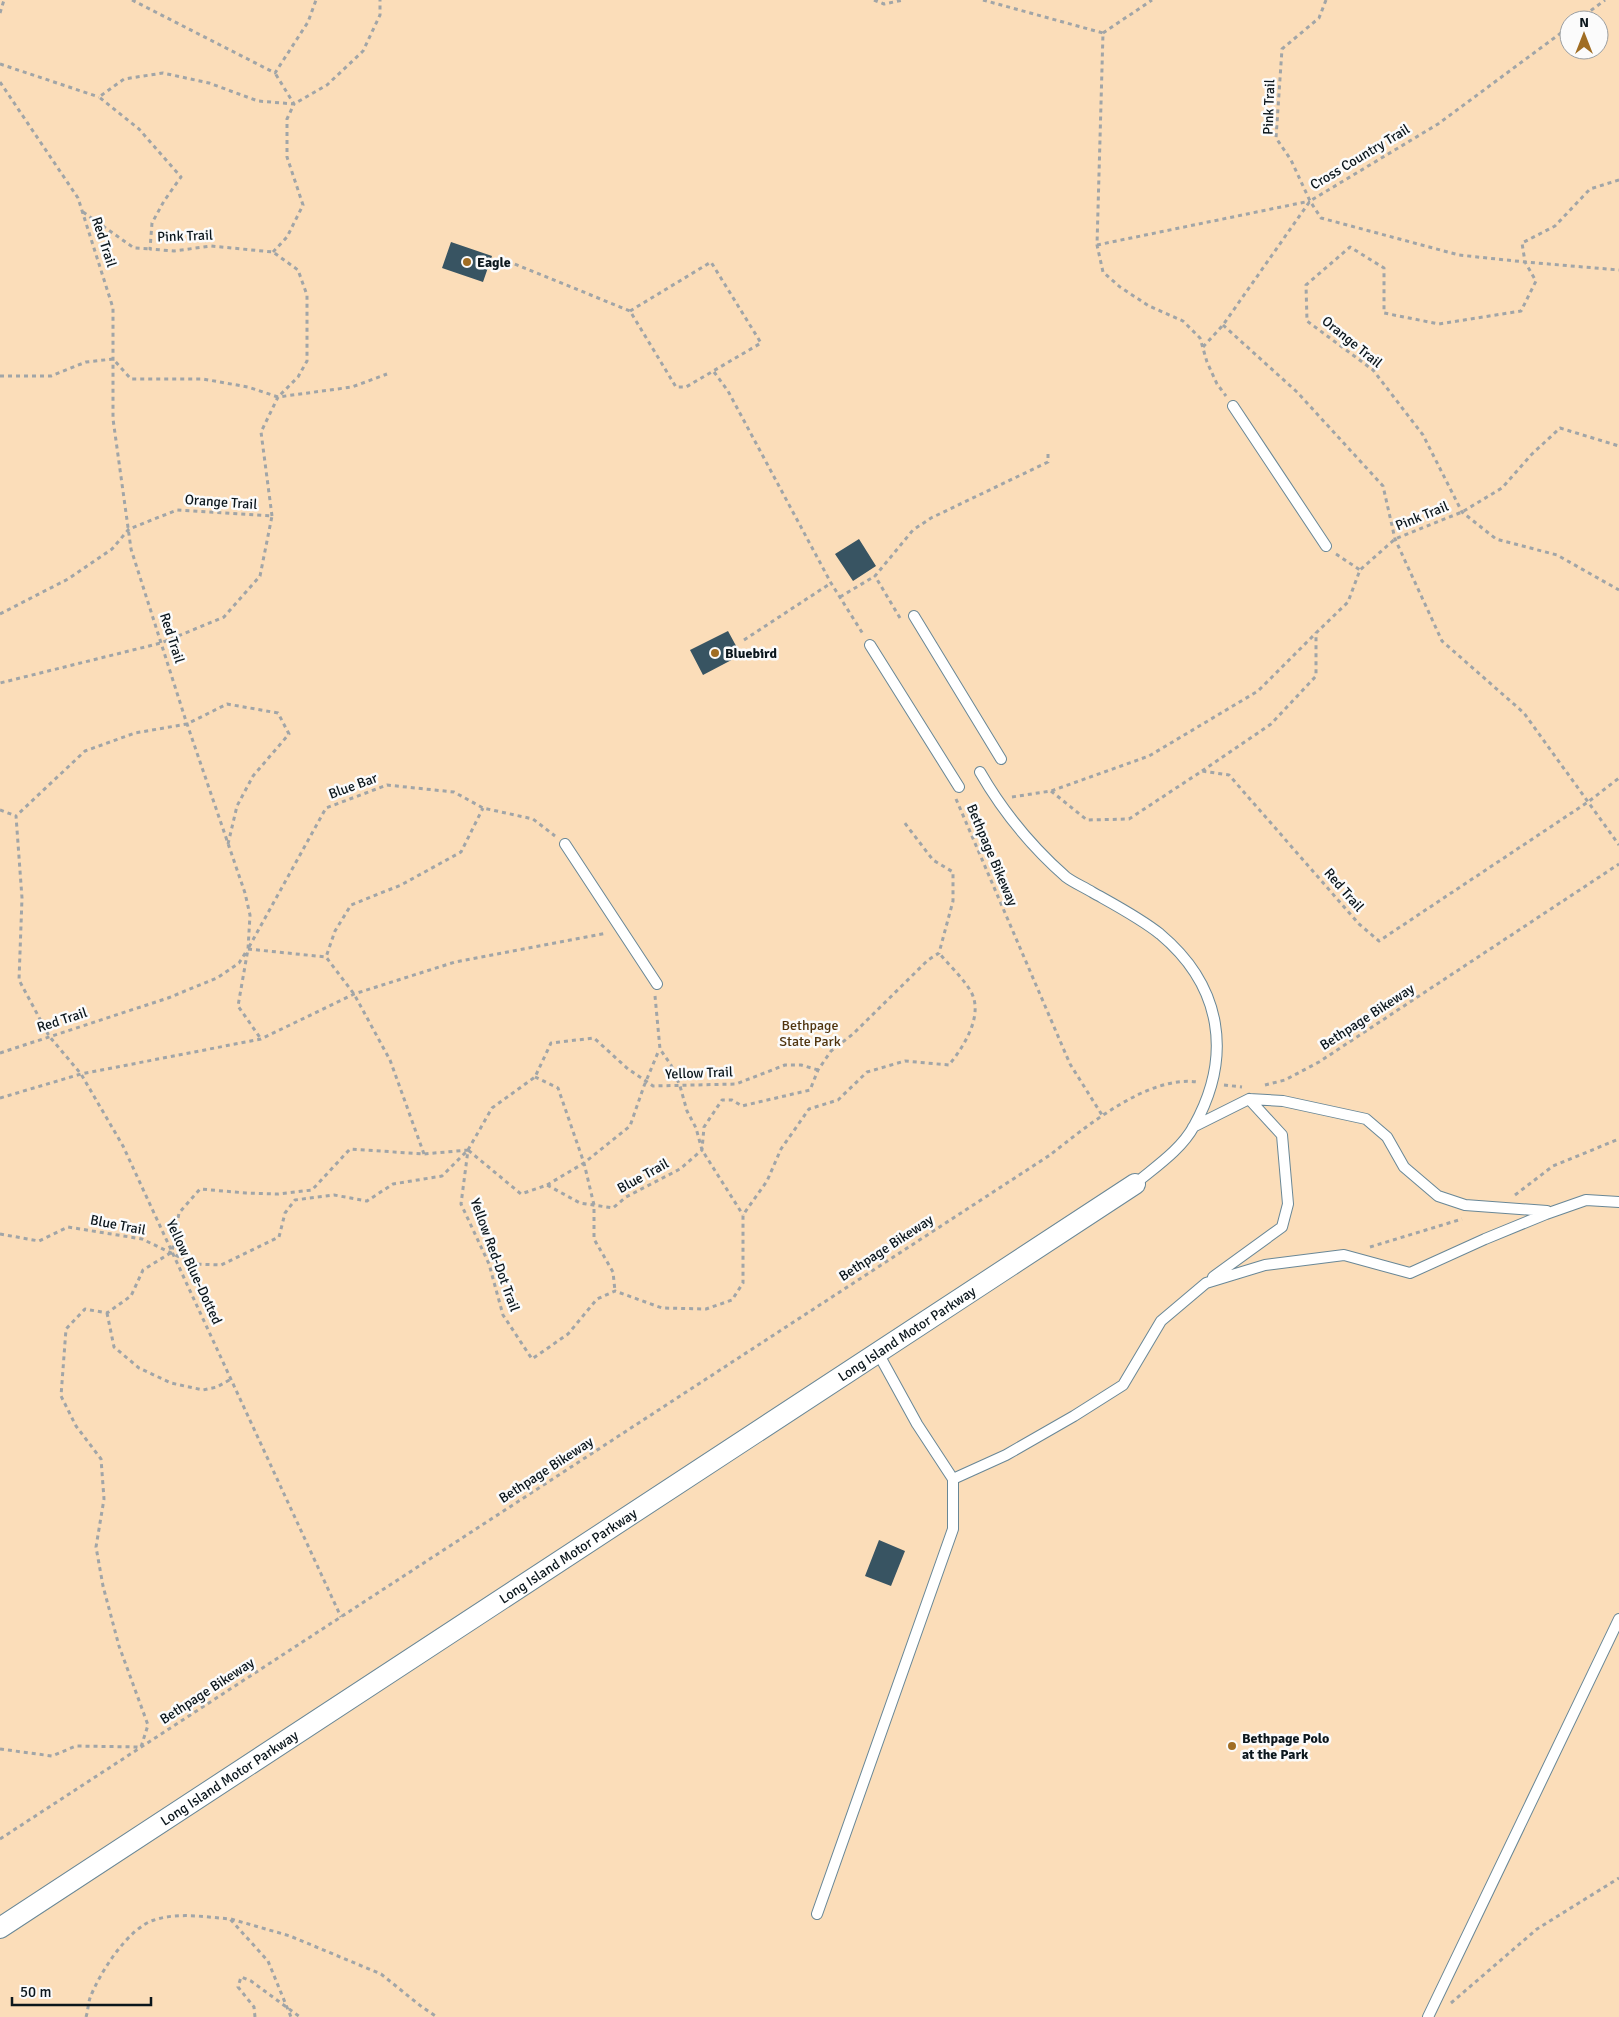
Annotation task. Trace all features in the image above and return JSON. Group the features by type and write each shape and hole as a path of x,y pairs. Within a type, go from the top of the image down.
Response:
{"street":[{"name":"Long Island Motor Parkway","path":"0,1928 1135,1184"}],"lane":[{"path":"1233,406 1326,546"},
{"path":"914,616 1001,759"},
{"path":"870,645 956,789"},
{"path":"980,772 1011,820 1068,878 1159,933 1189,962 1211,1001 1218,1041 1213,1083 1194,1127 1179,1146 1135,1184"},
{"path":"565,844 656,988"},
{"path":"1194,1127 1249,1099 1283,1101 1366,1119 1386,1137 1404,1167 1438,1196 1465,1205 1551,1212"},
{"path":"953,1478 1006,1455 1074,1416 1123,1384 1161,1322 1206,1282 1282,1228 1288,1204 1282,1135 1249,1099"},
{"path":"1206,1282 1265,1265 1344,1255 1410,1273 1485,1239 1586,1200 1619,1202"},
{"path":"817,1914 953,1529 953,1478 917,1424 878,1353"},
{"path":"1428,2017 1619,1619"}],"path":[{"path":"0,13 4,0"},
{"path":"132,0 275,74 294,104"},
{"path":"275,74 308,22 316,0"},
{"path":"0,64 99,97 124,79 162,74 209,83 258,101 294,104 327,85 363,51 380,15 380,0"},
{"path":"874,0 884,4 903,0"},
{"path":"983,0 1103,33 1152,0"},
{"name":"Pink Trail","path":"1326,0 1318,18 1282,49 1276,138 1291,160 1310,200 1321,218 1459,255 1619,270"},
{"path":"1592,10 1605,0"},
{"path":"1103,33 1096,245 1103,272 1121,288 1149,306 1183,321 1200,338 1207,362 1217,384 1233,406"},
{"name":"Cross Country Trail","path":"1203,347 1223,325 1310,200 1438,124 1559,34"},
{"name":"Red Trail","path":"0,82 78,198 113,308 113,418 132,549 187,724 245,893 250,916 248,950 239,963 217,978 168,998 0,1053"},
{"name":"Pink Trail","path":"99,97 140,129 181,177 164,200 152,222 150,249 174,251 211,246 273,252"},
{"path":"272,516 261,432 278,397 298,377 307,361 307,295 298,270 273,252 287,237 303,205 287,157 287,119 294,104"},
{"name":"Orange Trail","path":"1619,180 1590,189 1555,226 1522,243 1525,262 1536,281 1520,311 1439,324 1384,313 1384,268 1350,247 1306,285 1307,320 1373,370 1423,435 1462,512 1496,539 1557,555 1619,590"},
{"path":"1096,245 1310,200"},
{"path":"82,212 134,248 150,249"},
{"path":"500,258 630,311 676,387 686,387 760,343 711,262 630,311"},
{"path":"1223,325 1297,392 1383,486 1395,538 1442,641 1524,713 1619,845"},
{"path":"0,376 51,376 86,362 113,359 131,379 203,379 248,387 278,397 352,387 387,374"},
{"path":"714,372 728,391 831,583 870,645"},
{"name":"Pink Trail","path":"997,800 1051,791 1150,756 1258,691 1348,602 1360,570 1395,538 1462,512 1502,488 1531,455 1560,428 1619,446"},
{"path":"840,597 875,576 913,530 931,518 1048,462 1048,452"},
{"name":"Orange Trail","path":"0,614 68,579 112,549 129,529 177,510 272,516 260,576 224,617 161,643 0,683"},
{"path":"1326,546 1360,570"},
{"path":"875,576 903,623"},
{"path":"744,640 831,583"},
{"path":"1051,791 1087,820 1129,819 1271,724 1316,676 1316,633"},
{"path":"0,810 16,816 85,751 135,733 187,724 228,704 278,713 289,734 253,776 237,806 228,844"},
{"name":"Red Trail","path":"1202,771 1229,775 1359,924 1379,940 1588,802"},
{"path":"1588,802 1619,778"},
{"name":"Blue Bar","path":"248,950 326,808 387,785 454,792 483,808 533,819 565,844"},
{"name":"Bethpage Bikeway","path":"956,789 1070,1064 1102,1115"},
{"path":"326,957 335,931 351,905 401,885 461,852 483,808"},
{"name":"Yellow Blue-Dotted","path":"16,816 22,898 19,980 49,1036 81,1074 123,1146 341,1617"},
{"path":"702,1150 704,1127 722,1100 732,1100 742,1106 810,1090 818,1070 831,1051 853,1034 928,960 940,954 953,901 953,872 933,860 904,822"},
{"name":"Bethpage Bikeway","path":"1260,1086 1285,1080 1319,1062 1619,864"},
{"path":"0,1098 81,1074 261,1040 354,994 455,962 621,930"},
{"path":"261,1040 238,1006 248,950 326,957 354,994 390,1060 424,1154"},
{"path":"743,1215 767,1181 780,1149 809,1109 838,1100 867,1072 905,1061 949,1065 964,1045 976,1010 971,991 940,954"},
{"path":"0,1749 52,1756 76,1746 141,1747 148,1725 119,1646 103,1586 96,1547 104,1499 101,1459 76,1426 61,1396 66,1329 85,1309 107,1313 130,1296 142,1270 172,1252 179,1213 200,1188 246,1194 278,1194 312,1190 350,1149 424,1154 468,1150 521,1194 546,1185 584,1163 630,1126 660,1049 656,988"},
{"name":"Yellow Trail","path":"468,1150 492,1108 535,1077 551,1042 594,1038 628,1068 653,1086 736,1084 785,1065 801,1065 818,1070"},
{"path":"535,1077 558,1088 584,1163 594,1205 594,1239 613,1272 616,1291 662,1308 706,1309 732,1300 743,1283 743,1215 702,1150 696,1128 687,1111 680,1086 671,1065 660,1049"},
{"name":"Bethpage Bikeway","path":"0,1839 1050,1155 1102,1115 1150,1088 1190,1081 1244,1087"},
{"path":"1344,1255 1498,1208 1552,1166 1619,1139"},
{"name":"Blue Trail","path":"0,1234 39,1241 68,1226 142,1239 194,1264 221,1265 279,1237 285,1213 295,1200 334,1195 367,1201 393,1184 442,1176 468,1150"},
{"name":"Yellow Red-Dot Trail","path":"468,1150 461,1204 489,1264 503,1315 532,1359 568,1334 597,1299 616,1291"},
{"name":"Blue Trail","path":"546,1185 580,1203 613,1208 626,1197 680,1169 702,1150"},
{"path":"107,1313 114,1347 139,1368 172,1383 202,1390 217,1387 231,1379"},
{"path":"1450,2004 1537,1929 1619,1878"},
{"path":"86,2017 90,1998 106,1968 131,1934 153,1920 190,1916 230,1919 290,1936 382,1974 422,2007 438,2017"},
{"path":"230,1919 268,1961 291,2017"},
{"path":"255,2017 254,2007 238,1987 241,1977 251,1981 300,2017"}],"green space":[{"name":"Bethpage State Park","path":"0,0 1619,0 1619,2017 0,2017"}],"building":[{"name":"Eagle","path":"451,242 492,256 483,282 442,268"},
{"path":"859,539 876,566 853,581 835,554"},
{"name":"Bluebird","path":"728,631 741,655 703,675 690,650"},
{"path":"879,1540 905,1551 891,1586 865,1576"}],"place":[{"name":"Eagle","path":"467,262"},
{"name":"Bluebird","path":"715,653"},
{"name":"Bethpage Polo at the Park","path":"1232,1746"}]}
